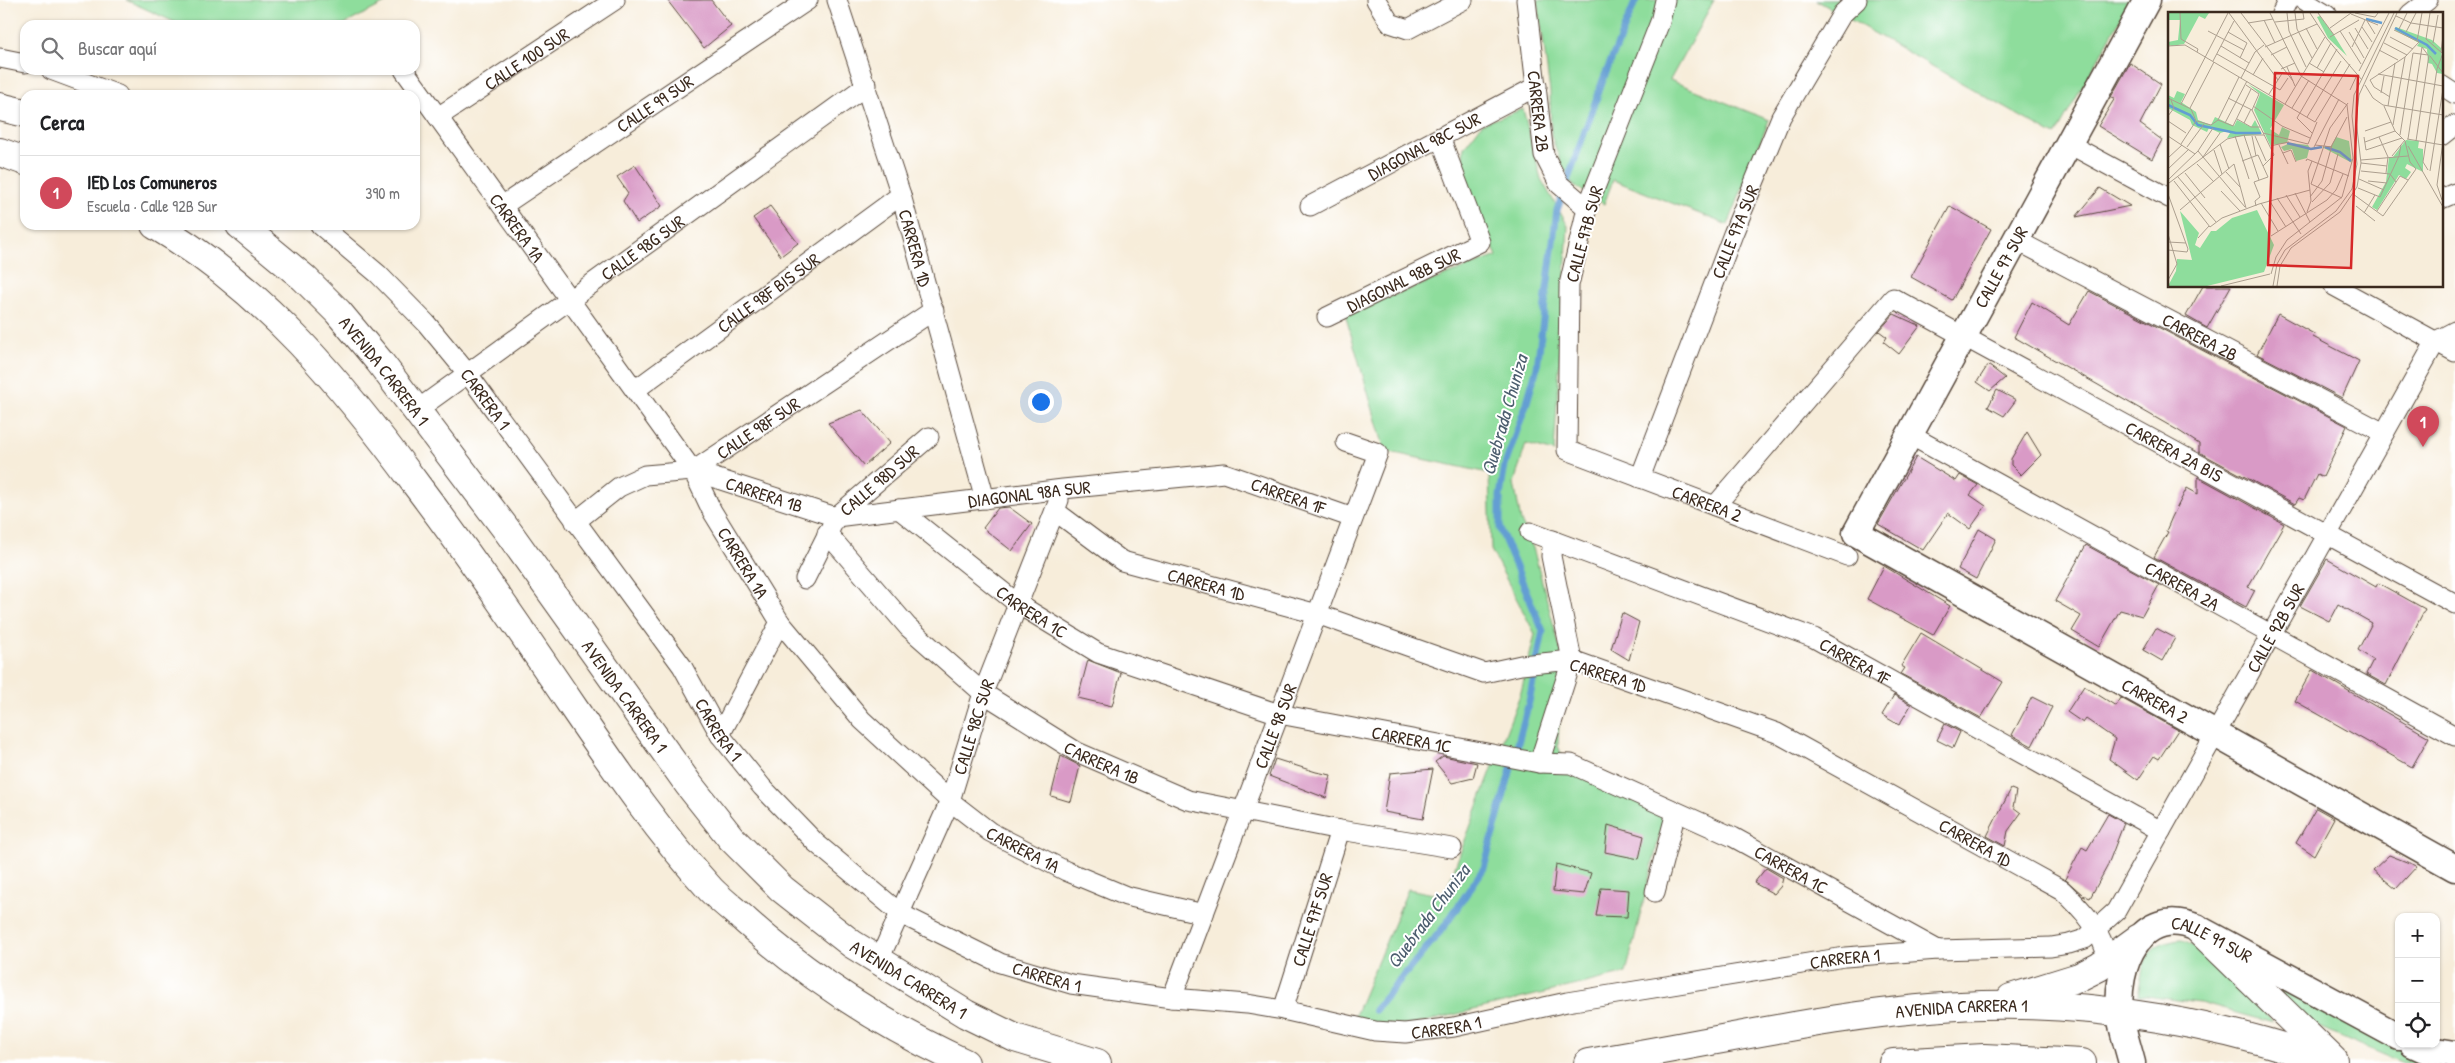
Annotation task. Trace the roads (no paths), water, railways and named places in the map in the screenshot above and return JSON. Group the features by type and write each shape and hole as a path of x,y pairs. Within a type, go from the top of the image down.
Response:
{"highway":[{"path":"0,107 20,112"},
{"path":"0,152 20,159"},
{"path":"164,230 186,243 239,282 280,319 373,426 458,540 640,805 714,892 767,940 821,980 859,1005 952,1060"},
{"name":"AVENIDA CARRERA 1","path":"246,230 304,278 338,312 417,410 509,533 689,785 731,838 782,889 852,944 966,1014 1015,1038 1097,1063"},
{"path":"2197,928 2336,1063"},
{"path":"1981,1006 2079,977 2108,960 2139,938"},
{"name":"AVENIDA CARRERA 1","path":"1588,1063 1872,1014 1981,1006 2050,1007 2120,1014 2209,1028 2296,1050 2332,1063"},
{"path":"1892,1063 1984,1058 2082,1063"}],"street":[{"name":"CALLE 100 SUR","path":"438,117 615,0"},
{"name":"CALLE 99 SUR","path":"502,206 808,0"},
{"name":"CARRERA 1D","path":"837,0 867,85 901,195 985,499"},
{"path":"1376,0 1390,22 1408,29 1463,0"},
{"name":"CARRERA 2B","path":"1526,0 1544,155 1559,184 1580,204"},
{"name":"CALLE 97B SUR","path":"1567,450 1569,285 1580,204 1660,22 1664,0"},
{"name":"CALLE 97A SUR","path":"1640,478 1733,234 1781,117 1842,14 1857,0"},
{"name":"CALLE 97 SUR","path":"1851,544 2147,0"},
{"path":"2282,12 2288,0"},
{"path":"2304,0 2324,12"},
{"path":"2413,12 2428,0"},
{"path":"0,58 20,62"},
{"path":"64,75 105,90"},
{"name":"CARRERA 1A","path":"408,75 418,90"},
{"name":"CALLE 98G SUR","path":"417,410 867,85"},
{"name":"DIAGONAL 98C SUR","path":"1310,206 1537,86"},
{"path":"2442,86 2455,94"},
{"name":"CARRERA 1A","path":"420,92 694,471 712,510 780,622 862,720 950,801 990,832 1066,871 1126,896 1204,914"},
{"path":"2442,135 2455,125"},
{"name":"DIAGONAL 98B SUR","path":"1327,317 1480,242 1440,137"},
{"path":"2068,144 2168,197"},
{"path":"2442,198 2455,192"},
{"name":"CALLE 98F BIS SUR","path":"635,390 901,195"},
{"name":"CARRERA 1","path":"326,230 392,288 426,324 468,374 682,666 720,735 762,787 816,843 901,914 1000,963 1072,984 1172,998 1248,1004 1375,1031 1405,1033 1454,1027 1567,1002 1845,957 1938,950 2051,947 2085,939 2098,929"},
{"name":"CARRERA 2B","path":"2016,240 2384,433"},
{"path":"2338,288 2455,352"},
{"name":"CARRERA 2A BIS","path":"1715,506 1893,298 2455,604"},
{"name":"CALLE 98F SUR","path":"576,522 619,487 645,475 694,471 934,310"},
{"path":"2436,342 2455,331"},
{"name":"CALLE 92B SUR","path":"2098,929 2116,911 2436,342"},
{"name":"CARRERA 2A","path":"1910,435 2455,736"},
{"name":"CALLE 98D SUR","path":"805,579 836,517 929,437"},
{"name":"CALLE 98 SUR","path":"1172,998 1378,453 1346,442"},
{"name":"CARRERA 2","path":"1567,450 1715,506 1851,544 2215,734 2455,868"},
{"name":"CARRERA 1B","path":"694,471 836,517"},
{"name":"DIAGONAL 98A SUR","path":"836,517 1063,489 1224,473"},
{"name":"CARRERA 1F","path":"1224,473 1353,518"},
{"name":"CALLE 98C SUR","path":"878,960 901,914 950,801 983,693 1063,489"},
{"name":"CARRERA 1C","path":"898,509 1018,604 1098,653 1279,714 1523,760 1571,764 1734,837 1938,950"},
{"name":"CARRERA 1D","path":"1055,511 1122,561 1317,614 1484,673 1521,664 1572,660 1777,733 2062,890 2089,917 2098,929 2108,960"},
{"name":"CARRERA 1F","path":"1530,532 1814,638 2161,831"},
{"name":"CARRERA 1B","path":"827,533 908,627 983,693 1077,752 1188,800 1340,830 1452,848"},
{"path":"1523,760 1572,660 1552,556 1553,540"},
{"path":"720,735 780,622"},
{"path":"1654,892 1676,812"},
{"name":"CALLE 97F SUR","path":"1283,1010 1340,830"},
{"name":"CALLE 91 SUR","path":"2132,1063 2120,1014 2124,974 2131,952 2139,938 2158,924 2172,921 2185,922 2197,928 2395,1035"},
{"path":"2425,1048 2440,1053 2455,1054"}],"waterway":[{"name":"Quebrada Chuniza","path":"1375,1010 1444,927 1484,868 1529,702 1543,631 1500,529 1500,496 1505,465 1537,367 1557,210 1603,80 1636,0"}],"place":[{"name":"IED Los Comuneros","path":"2423,447"}]}
